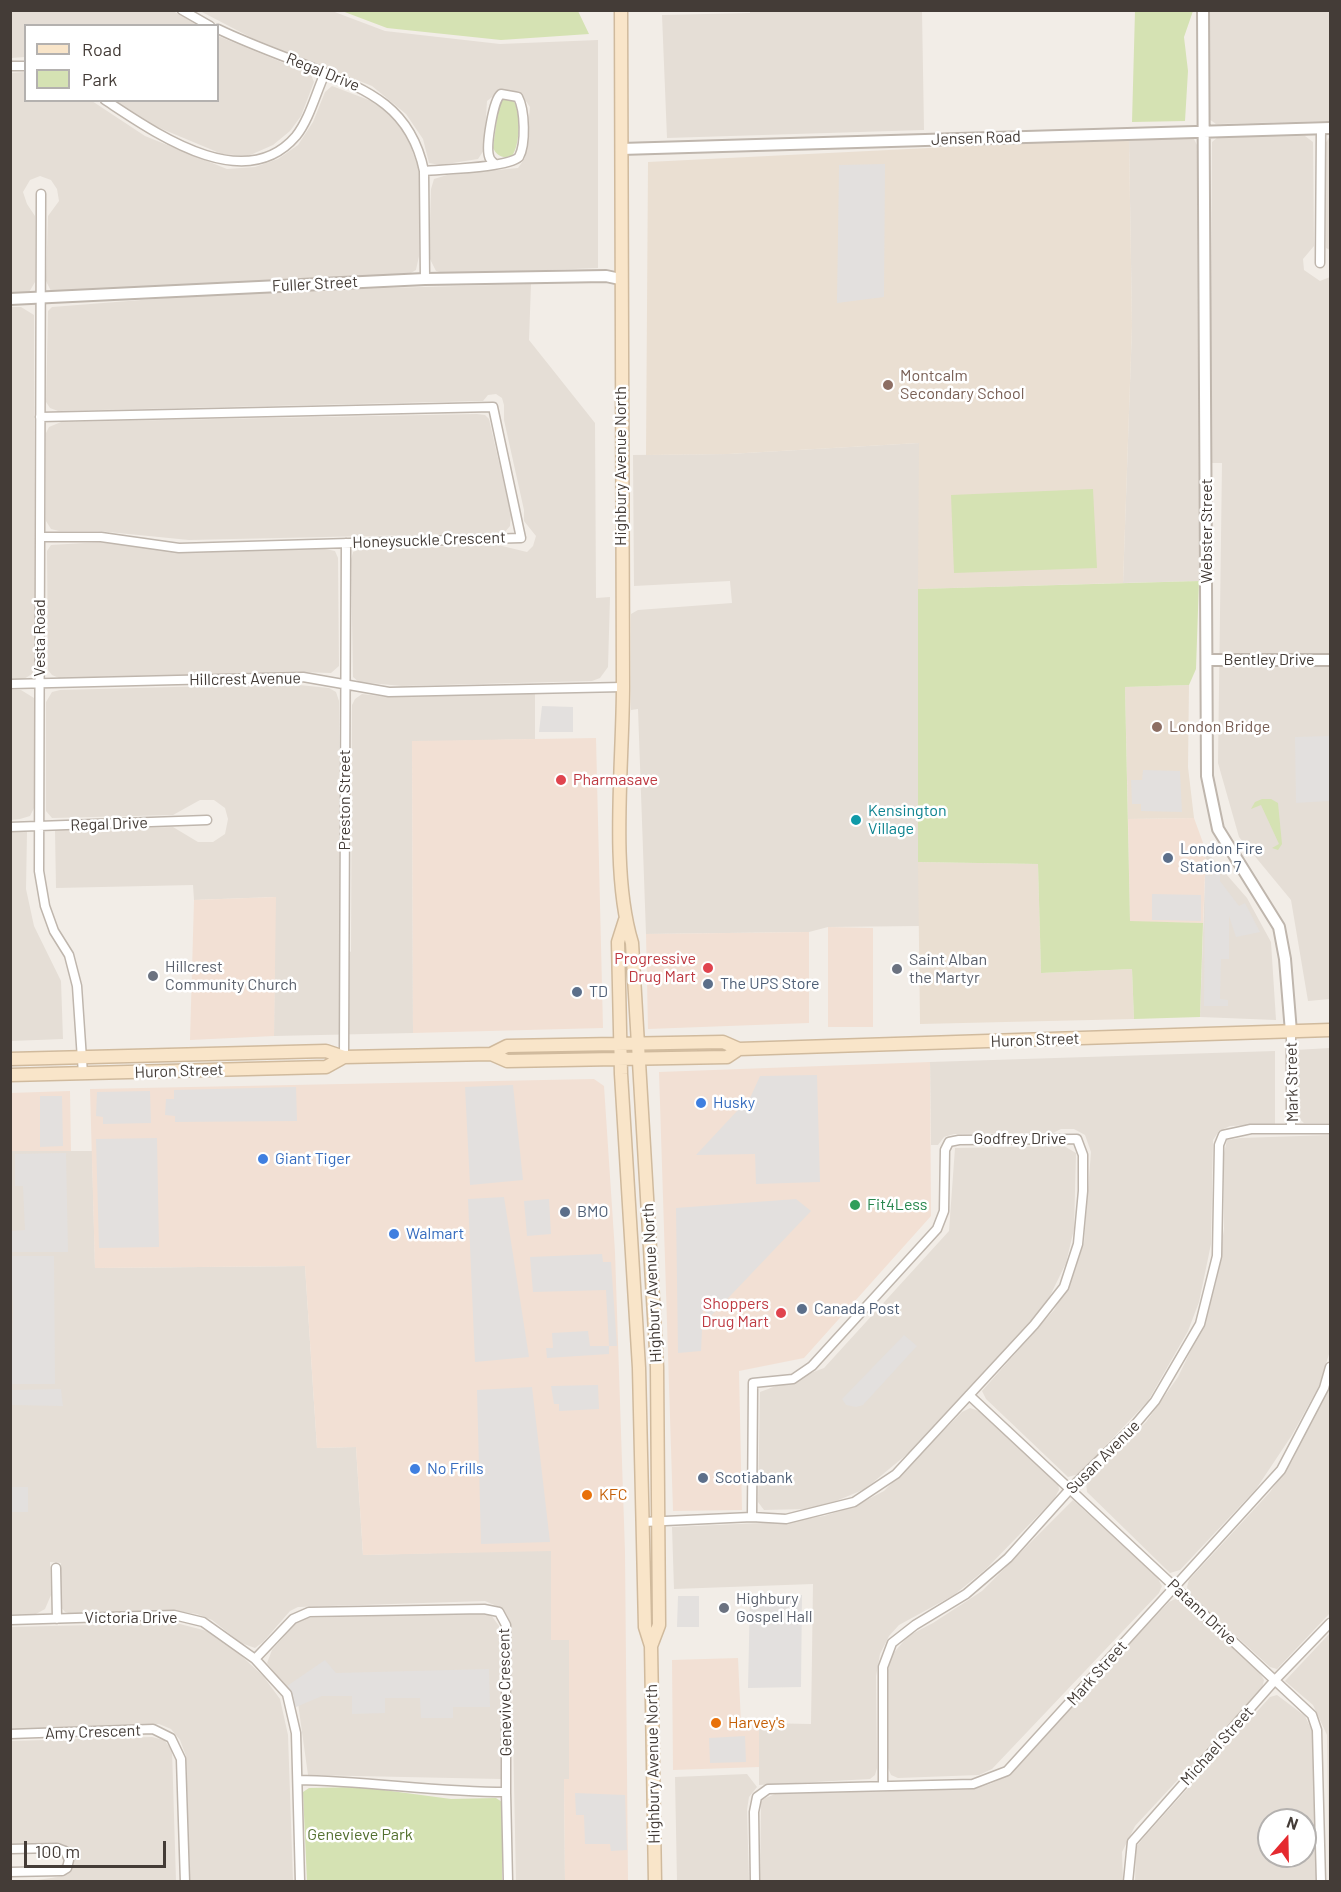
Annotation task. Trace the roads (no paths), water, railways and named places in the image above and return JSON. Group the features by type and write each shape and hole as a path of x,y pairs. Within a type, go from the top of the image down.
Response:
{"main road":[{"name":"Highbury Avenue North","path":"621,10 623,687 621,848 625,920 632,943 636,1043 639,1060 657,1367 659,1624 651,1646"},
{"name":"Highbury Avenue North","path":"625,920 618,942 621,1059 639,1368 645,1627 651,1646 655,1881"},
{"name":"Huron Street","path":"491,1054 507,1046 723,1042 739,1049 1330,1030"},
{"name":"Huron Street","path":"10,1059 326,1051 344,1057 491,1054 507,1061 639,1060 727,1057 739,1049"},
{"name":"Huron Street","path":"10,1075 326,1067 344,1057"}],"street":[{"path":"182,10 206,24"},
{"name":"Webster Street","path":"1203,10 1207,325 1207,776 1218,829 1279,927 1285,959 1291,1032"},
{"name":"Regal Drive","path":"219,29 364,89 394,111 409,129 421,155 424,171 425,279"},
{"path":"108,102 167,141 213,157 238,162 263,158 285,148 298,134 325,73"},
{"path":"424,171 495,164 512,162 521,153 521,105 518,97 509,93 501,94 495,100 488,150 490,159 495,164"},
{"path":"1320,263 1326,128"},
{"name":"Jensen Road","path":"621,150 1203,130 1326,128"},
{"name":"Vesta Road","path":"41,194 39,871 54,931 69,955 77,986 83,1074"},
{"name":"Fuller Street","path":"10,299 425,279 606,276 620,279"},
{"name":"Honeysuckle Crescent","path":"40,417 493,407 521,537 179,548 101,537 40,537"},
{"name":"Preston Street","path":"344,1057 346,543"},
{"name":"Bentley Drive","path":"1207,660 1330,660"},
{"name":"Hillcrest Avenue","path":"10,684 303,677 389,692 623,687"},
{"name":"Regal Drive","path":"10,828 207,820"},
{"name":"Mark Street","path":"1291,1032 1291,1129 1330,1129"},
{"name":"Susan Avenue","path":"883,1784 883,1667 892,1642 966,1594 1008,1558 1071,1488 1133,1428 1155,1401 1200,1324 1217,1256 1218,1145 1223,1135 1251,1129 1291,1129"},
{"name":"Godfrey Drive","path":"643,1522 752,1517 786,1519 854,1502 896,1474 1034,1325 1064,1287 1078,1244 1083,1191 1083,1155 1077,1139 949,1142 945,1150 944,1211 937,1229 812,1366 793,1378 753,1383 752,1517"},
{"name":"Mark Street","path":"755,1881 754,1812 757,1797 768,1789 883,1784 973,1784 1007,1771 1281,1470 1324,1388 1330,1367"},
{"name":"Patann Drive","path":"969,1395 1312,1715 1317,1730 1321,1881"},
{"path":"56,1568 57,1619"},
{"name":"Genevive Crescent","path":"255,1659 293,1620 309,1611 484,1610 499,1612 506,1625 506,1792"},
{"name":"Victoria Drive","path":"10,1620 174,1615 203,1622 255,1659 287,1694 296,1733 300,1881"},
{"name":"Michael Street","path":"1128,1881 1132,1842 1276,1679 1330,1623"},
{"name":"Amy Crescent","path":"10,1734 153,1730 171,1738 182,1759 185,1881"},
{"path":"298,1780 353,1781 449,1792 506,1792 507,1881"},
{"path":"10,1849 57,1848 68,1855 68,1865 62,1871 21,1877 10,1872"}],"place":[{"name":"Montcalm Secondary School","path":"888,385"},
{"name":"London Bridge","path":"1157,727"},
{"name":"Pharmasave","path":"561,780"},
{"name":"Kensington Village","path":"856,820"},
{"name":"London Fire Station 7","path":"1168,858"},
{"name":"Progressive Drug Mart","path":"708,968"},
{"name":"Saint Alban the Martyr","path":"897,969"},
{"name":"Hillcrest Community Church","path":"153,976"},
{"name":"The UPS Store","path":"708,984"},
{"name":"TD","path":"577,992"},
{"name":"Husky","path":"701,1103"},
{"name":"Giant Tiger","path":"263,1159"},
{"name":"Fit4Less","path":"855,1205"},
{"name":"BMO","path":"565,1212"},
{"name":"Walmart","path":"394,1234"},
{"name":"Canada Post","path":"802,1309"},
{"name":"Shoppers Drug Mart","path":"781,1313"},
{"name":"No Frills","path":"415,1469"},
{"name":"Scotiabank","path":"703,1478"},
{"name":"KFC","path":"587,1495"},
{"name":"Highbury Gospel Hall","path":"724,1608"},
{"name":"Harvey's","path":"716,1723"}],"park label":[{"name":"Genevieve Park","path":"360,1835"}]}
